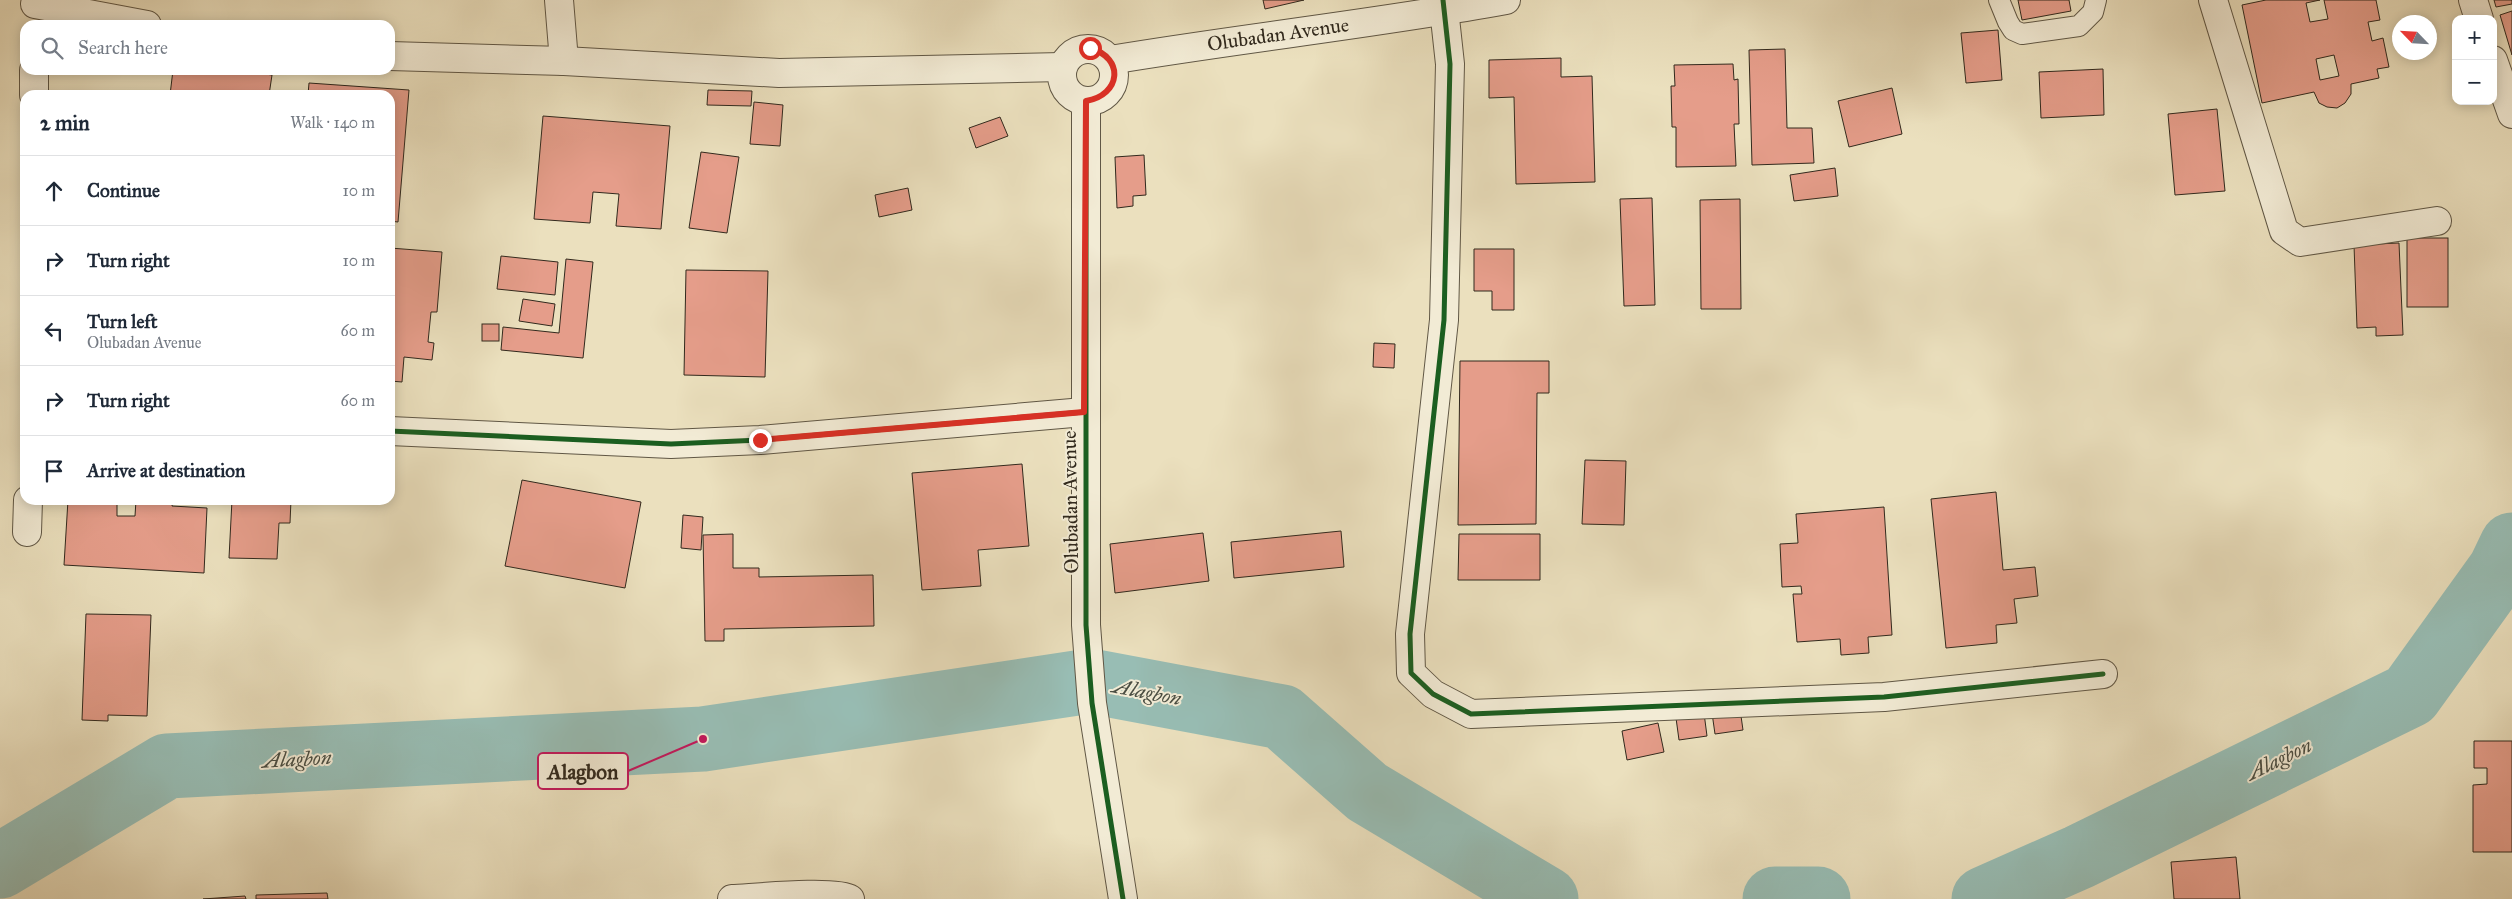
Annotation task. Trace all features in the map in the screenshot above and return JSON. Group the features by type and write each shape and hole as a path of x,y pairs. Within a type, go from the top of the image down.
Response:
{"street":[{"path":"559,0 564,61"},
{"name":"Olubadan Avenue","path":"1110,60 1444,6 1506,0"},
{"path":"2213,0 2284,231 2300,242 2437,221"},
{"path":"2473,0 2478,15"},
{"path":"1444,6 1450,64 1444,320 1410,634 1411,673 1433,694 1470,714 1884,697 2103,674"},
{"path":"35,10 110,20"},
{"path":"1090,48 1101,51 1110,60 1114,71 1113,82 1107,93 1097,99 1086,101 1075,98 1066,90 1062,79 1062,67 1068,57 1078,50 1090,48"},
{"path":"395,56 564,61 779,73 1062,67"},
{"path":"2497,71 2512,114"},
{"path":"34,75 34,90"},
{"name":"Olubadan Avenue","path":"1086,101 1084,412 1086,625 1092,703 1123,899"},
{"path":"395,431 671,444 760,440 1084,412"},
{"path":"27,532 28,505"},
{"path":"732,899 845,896 850,899"}],"lane":[{"path":"1999,0 2013,30 2022,34 2079,26 2093,12 2096,0"}],"building":[{"path":"1263,0 1304,0 1265,9"},
{"path":"2018,0 2069,0 2071,11 2022,20"},
{"path":"2266,0 2320,0 2306,3 2310,22 2328,19 2324,0 2376,0 2380,20 2368,22 2372,41 2383,38 2389,67 2377,69 2379,78 2351,84 2351,94 2345,103 2337,108 2327,107 2319,103 2314,92 2262,103 2242,5","holes":["2334,55 2339,76 2320,80 2316,59"]},
{"path":"2494,0 2512,0 2512,4 2496,7"},
{"path":"2512,11 2512,55 2500,15"},
{"path":"1998,30 2002,80 1966,83 1961,33"},
{"path":"1785,49 1787,128 1812,128 1814,163 1752,165 1749,50"},
{"path":"1561,58 1561,77 1592,76 1595,182 1516,184 1514,97 1489,98 1489,60"},
{"path":"1733,64 1734,80 1738,79 1739,124 1734,124 1736,166 1676,167 1676,127 1672,127 1671,86 1675,86 1674,65"},
{"path":"2103,69 2104,115 2041,118 2039,72"},
{"path":"172,75 272,75 270,90 171,90"},
{"path":"309,83 409,90 398,222 395,222 395,90 308,90"},
{"path":"1892,88 1902,134 1849,147 1838,101"},
{"path":"708,90 752,91 751,106 707,105"},
{"path":"754,102 783,105 780,146 750,144"},
{"path":"2217,109 2225,191 2175,195 2168,114"},
{"path":"543,116 670,126 661,229 616,226 619,194 593,192 590,223 534,219"},
{"path":"1000,117 1008,136 976,148 969,128"},
{"path":"701,152 739,157 727,233 689,228"},
{"path":"1144,155 1146,195 1133,196 1133,206 1117,208 1115,157"},
{"path":"1835,168 1838,196 1794,201 1790,175"},
{"path":"908,188 912,210 879,217 875,195"},
{"path":"1652,198 1655,305 1624,306 1620,199"},
{"path":"1740,199 1741,309 1701,309 1700,200"},
{"path":"2407,238 2448,238 2448,307 2407,307"},
{"path":"2399,243 2403,335 2376,336 2376,327 2357,328 2354,245"},
{"path":"395,248 442,252 437,312 431,312 428,342 434,343 432,360 404,357 402,382 395,381"},
{"path":"1474,249 1514,249 1514,310 1492,310 1492,291 1474,291"},
{"path":"501,256 558,262 555,295 497,289"},
{"path":"566,259 593,262 583,358 501,350 503,327 559,333"},
{"path":"686,270 768,271 765,377 684,375"},
{"path":"523,299 555,304 552,326 519,321"},
{"path":"482,324 499,324 499,341 482,341"},
{"path":"1374,343 1395,344 1394,368 1373,367"},
{"path":"1460,361 1549,361 1549,393 1537,393 1536,524 1458,525"},
{"path":"1585,460 1626,461 1624,525 1582,524"},
{"path":"1022,464 1029,546 978,550 981,586 922,590 912,473"},
{"path":"522,480 641,502 625,588 505,566"},
{"path":"1996,492 2003,570 2035,567 2038,596 2014,599 2017,623 1996,625 1997,643 1946,648 1931,499"},
{"path":"68,505 117,505 117,516 135,516 136,505 172,505 207,508 204,573 64,565"},
{"path":"232,505 291,505 290,523 279,523 277,559 229,558"},
{"path":"1884,507 1892,635 1868,637 1869,653 1841,655 1840,639 1797,642 1793,594 1802,594 1801,586 1782,587 1780,544 1798,543 1796,514"},
{"path":"683,515 703,517 701,550 681,548"},
{"path":"1341,531 1344,567 1234,578 1231,542"},
{"path":"1203,533 1209,581 1115,593 1110,544"},
{"path":"733,534 733,568 759,568 759,577 873,575 874,626 724,629 724,641 705,641 703,535"},
{"path":"1459,534 1540,534 1540,580 1458,580"},
{"path":"86,614 151,615 147,716 108,715 108,721 82,720"},
{"path":"1740,709 1743,730 1715,734 1712,713"},
{"path":"1704,713 1707,736 1679,740 1676,718"},
{"path":"1658,723 1664,752 1627,760 1622,731"},
{"path":"2474,741 2512,741 2512,852 2473,852 2473,785 2487,784 2487,768 2474,768"},
{"path":"2236,857 2240,899 2174,899 2171,862"},
{"path":"327,893 328,899 256,899 256,895"},
{"path":"245,896 246,899 203,899"}],"waterway":[{"name":"Alagbon","path":"1984,899 2079,857 2410,695 2500,570 2512,545"},
{"name":"Alagbon","path":"0,866 167,766 703,739 1090,681 1282,717 1367,792 1546,899"},
{"name":"Alagbon","path":"1775,899 1818,899"}],"cycle path":[{"path":"1443,0 1450,64 1444,320 1410,634 1411,673 1433,694 1471,714 1884,697 2103,674"},
{"path":"1086,101 1086,625 1092,703 1123,899"},
{"path":"395,431 671,444 760,440 1084,412"}],"place":[{"name":"Alagbon","path":"703,739"}],"route":[{"path":"760,440 1084,412 1086,101 1097,99 1107,93 1113,82 1114,71 1110,60 1101,51 1090,48"}]}
